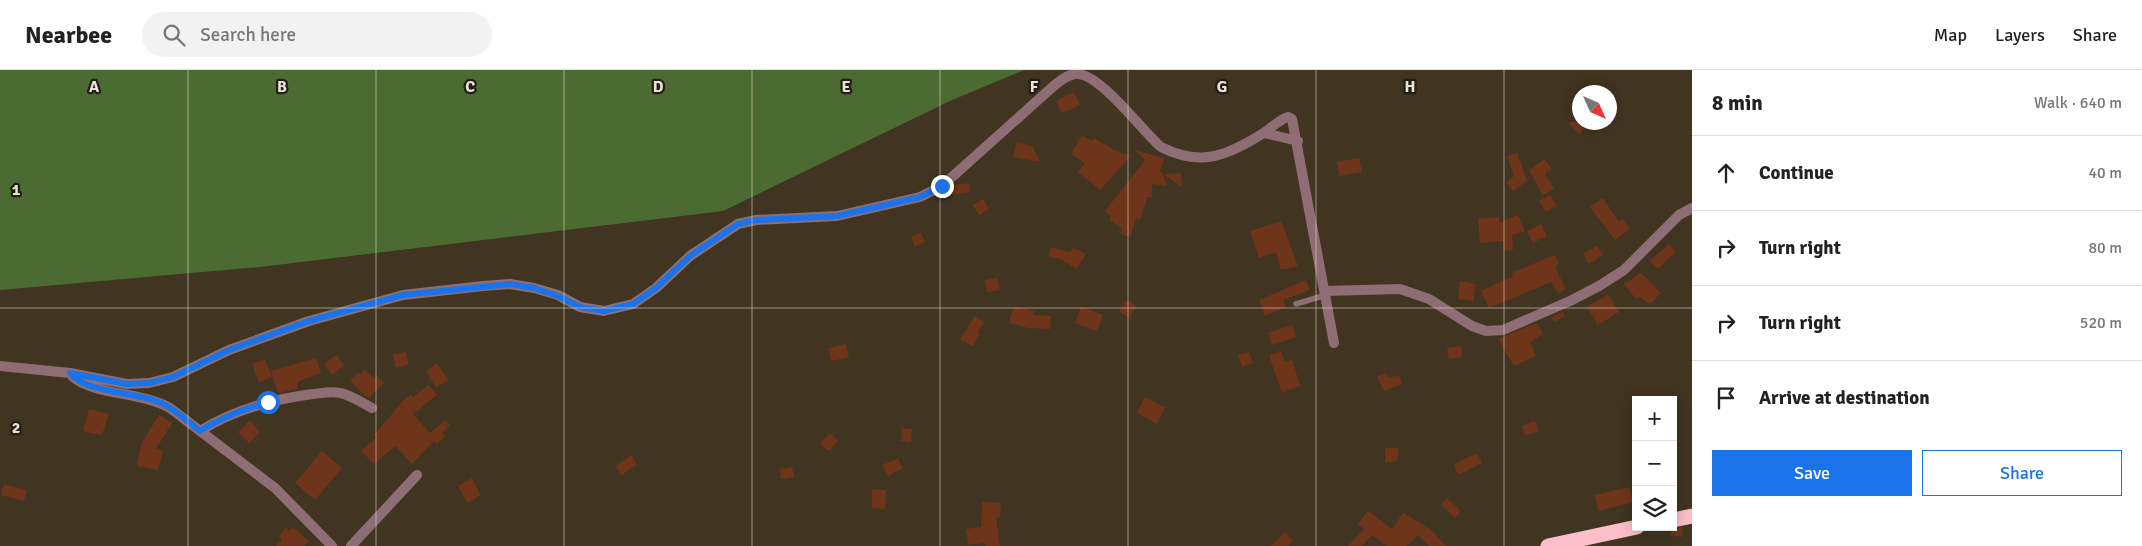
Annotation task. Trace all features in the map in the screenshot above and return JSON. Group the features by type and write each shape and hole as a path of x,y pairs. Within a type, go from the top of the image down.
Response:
{"highway":[{"path":"1677,519 1692,516"},
{"path":"1548,546 1554,543 1632,528"}],"street":[{"path":"0,366 70,373 127,384 149,383 173,377 229,350 309,321 403,295 510,284 534,288 558,296 580,307 604,311 633,304 656,288 690,256 738,224 765,219 837,216 884,207 929,194 942,186 1048,91 1065,77 1075,73 1087,75 1100,83 1116,98 1152,139 1171,152 1194,158 1213,157 1235,150 1264,133 1282,119 1288,117 1294,123 1334,343"},
{"path":"1264,133 1298,141"},
{"path":"1325,293 1400,289 1429,299 1472,326 1486,331 1503,330 1570,301 1618,274 1678,215 1692,208"},
{"path":"70,373 78,381 92,386 159,402 275,488 332,546"},
{"path":"200,431 219,419 237,411 291,397 339,392 372,408"},
{"path":"351,546 417,474"}],"lane":[{"path":"1296,304 1325,293"}],"green space":[{"path":"0,70 1024,70 950,101 723,211 260,267 0,290"}],"building":[{"path":"1074,92 1080,105 1062,113 1056,101"},
{"path":"1575,130 1583,130 1579,134"},
{"path":"1082,135 1092,141 1094,138 1116,151 1131,156 1100,190 1078,172 1085,163 1071,154"},
{"path":"1017,142 1032,146 1040,162 1013,157"},
{"path":"1134,150 1164,158 1160,172 1162,172 1167,186 1152,184 1152,197 1147,197 1140,220 1136,219 1130,237 1120,234 1122,228 1109,220 1111,216 1105,211 1145,160"},
{"path":"1517,153 1527,181 1513,191 1506,182 1514,176 1507,156"},
{"path":"1359,158 1362,172 1339,176 1337,162"},
{"path":"1545,159 1552,169 1545,174 1554,189 1543,195 1529,170"},
{"path":"1181,173 1182,187 1163,174"},
{"path":"969,183 970,192 951,195 950,188 953,185"},
{"path":"1550,195 1557,206 1546,212 1539,201"},
{"path":"1603,198 1619,222 1623,219 1630,229 1615,240 1590,207"},
{"path":"983,199 989,209 979,215 973,205"},
{"path":"1518,215 1525,231 1512,235 1513,250 1504,251 1503,241 1480,243 1478,219 1499,217 1499,223"},
{"path":"1281,221 1298,266 1281,270 1276,252 1259,258 1250,231"},
{"path":"1541,224 1547,236 1533,243 1527,231"},
{"path":"921,233 925,242 915,246 911,237"},
{"path":"1669,244 1676,252 1658,269 1650,261"},
{"path":"1597,246 1603,255 1589,264 1583,254"},
{"path":"1051,247 1070,252 1073,247 1086,254 1077,269 1060,259 1049,256"},
{"path":"1554,255 1559,264 1555,267 1566,289 1558,293 1551,282 1489,308 1481,291 1513,276 1512,273"},
{"path":"1641,273 1661,293 1650,304 1639,297 1636,299 1624,284"},
{"path":"998,278 1000,290 987,292 985,280"},
{"path":"1306,280 1310,290 1283,300 1286,307 1265,316 1259,300"},
{"path":"1460,281 1476,284 1473,301 1458,299"},
{"path":"1608,294 1619,312 1598,325 1587,307"},
{"path":"1127,300 1137,306 1129,318 1119,311"},
{"path":"1014,306 1034,311 1033,315 1051,316 1050,329 1028,328 1009,323"},
{"path":"1081,306 1103,315 1097,331 1075,323"},
{"path":"1563,312 1565,316 1554,322 1551,317"},
{"path":"975,316 984,322 978,332 980,334 972,346 960,339"},
{"path":"1537,323 1543,334 1530,342 1536,356 1514,366 1498,339"},
{"path":"1292,325 1296,337 1272,345 1268,333"},
{"path":"846,344 849,357 831,361 828,348"},
{"path":"1461,346 1462,357 1449,359 1447,348"},
{"path":"1281,351 1285,362 1292,360 1300,385 1282,393 1269,355"},
{"path":"406,352 409,364 396,368 393,354"},
{"path":"1249,352 1253,363 1242,367 1238,355"},
{"path":"336,355 344,365 332,375 324,364"},
{"path":"316,358 321,373 297,382 298,389 278,393 271,371"},
{"path":"265,359 272,377 259,382 252,364"},
{"path":"437,363 448,380 436,388 426,371"},
{"path":"365,370 374,378 376,375 384,383 368,398 350,381 358,373 360,375"},
{"path":"1386,373 1389,378 1399,375 1402,384 1384,391 1377,377"},
{"path":"429,385 437,395 413,414 430,433 445,420 450,425 442,433 445,437 437,444 434,441 412,464 395,446 374,464 361,451 377,437 374,435 402,402 411,394 413,397"},
{"path":"1145,397 1165,408 1157,424 1137,413"},
{"path":"89,409 109,414 102,435 83,431"},
{"path":"159,415 172,423 156,449 163,450 158,470 137,466 141,444"},
{"path":"250,421 260,432 249,443 238,432"},
{"path":"1535,421 1538,431 1525,435 1522,426"},
{"path":"902,428 912,429 911,442 901,441"},
{"path":"830,433 838,441 829,451 820,443"},
{"path":"1385,448 1398,448 1398,458 1394,462 1385,462"},
{"path":"322,451 342,468 315,500 295,483"},
{"path":"1477,453 1482,463 1458,475 1454,464"},
{"path":"631,455 637,464 622,475 616,466"},
{"path":"898,458 903,468 888,476 882,465"},
{"path":"792,467 794,477 781,479 780,469"},
{"path":"472,478 481,495 467,503 458,486"},
{"path":"4,484 27,490 24,501 1,495"},
{"path":"1629,487 1632,502 1598,511 1595,495"},
{"path":"872,489 886,490 885,509 872,508"},
{"path":"1446,498 1461,510 1455,518 1441,505"},
{"path":"982,502 1001,503 1000,517 996,517 1000,546 986,546 985,543 968,545 966,529 981,527"},
{"path":"1368,511 1392,529 1403,513 1430,529 1446,546 1429,546 1418,535 1407,546 1387,546 1372,535 1362,546 1348,546 1364,529 1358,524"},
{"path":"293,527 309,541 304,546 276,546 282,539 279,536 286,528 289,531"},
{"path":"1683,527 1682,537 1670,535 1671,531 1677,531 1677,528"},
{"path":"1285,532 1293,541 1288,546 1271,546"}],"route":[{"path":"268,402 237,411 219,419 200,431 159,402 92,386 78,381 70,373 127,384 149,383 173,377 229,350 309,321 403,295 510,284 534,288 558,296 580,307 604,311 633,304 656,288 690,256 738,224 756,220 837,216 884,207 920,197 942,186"}]}
